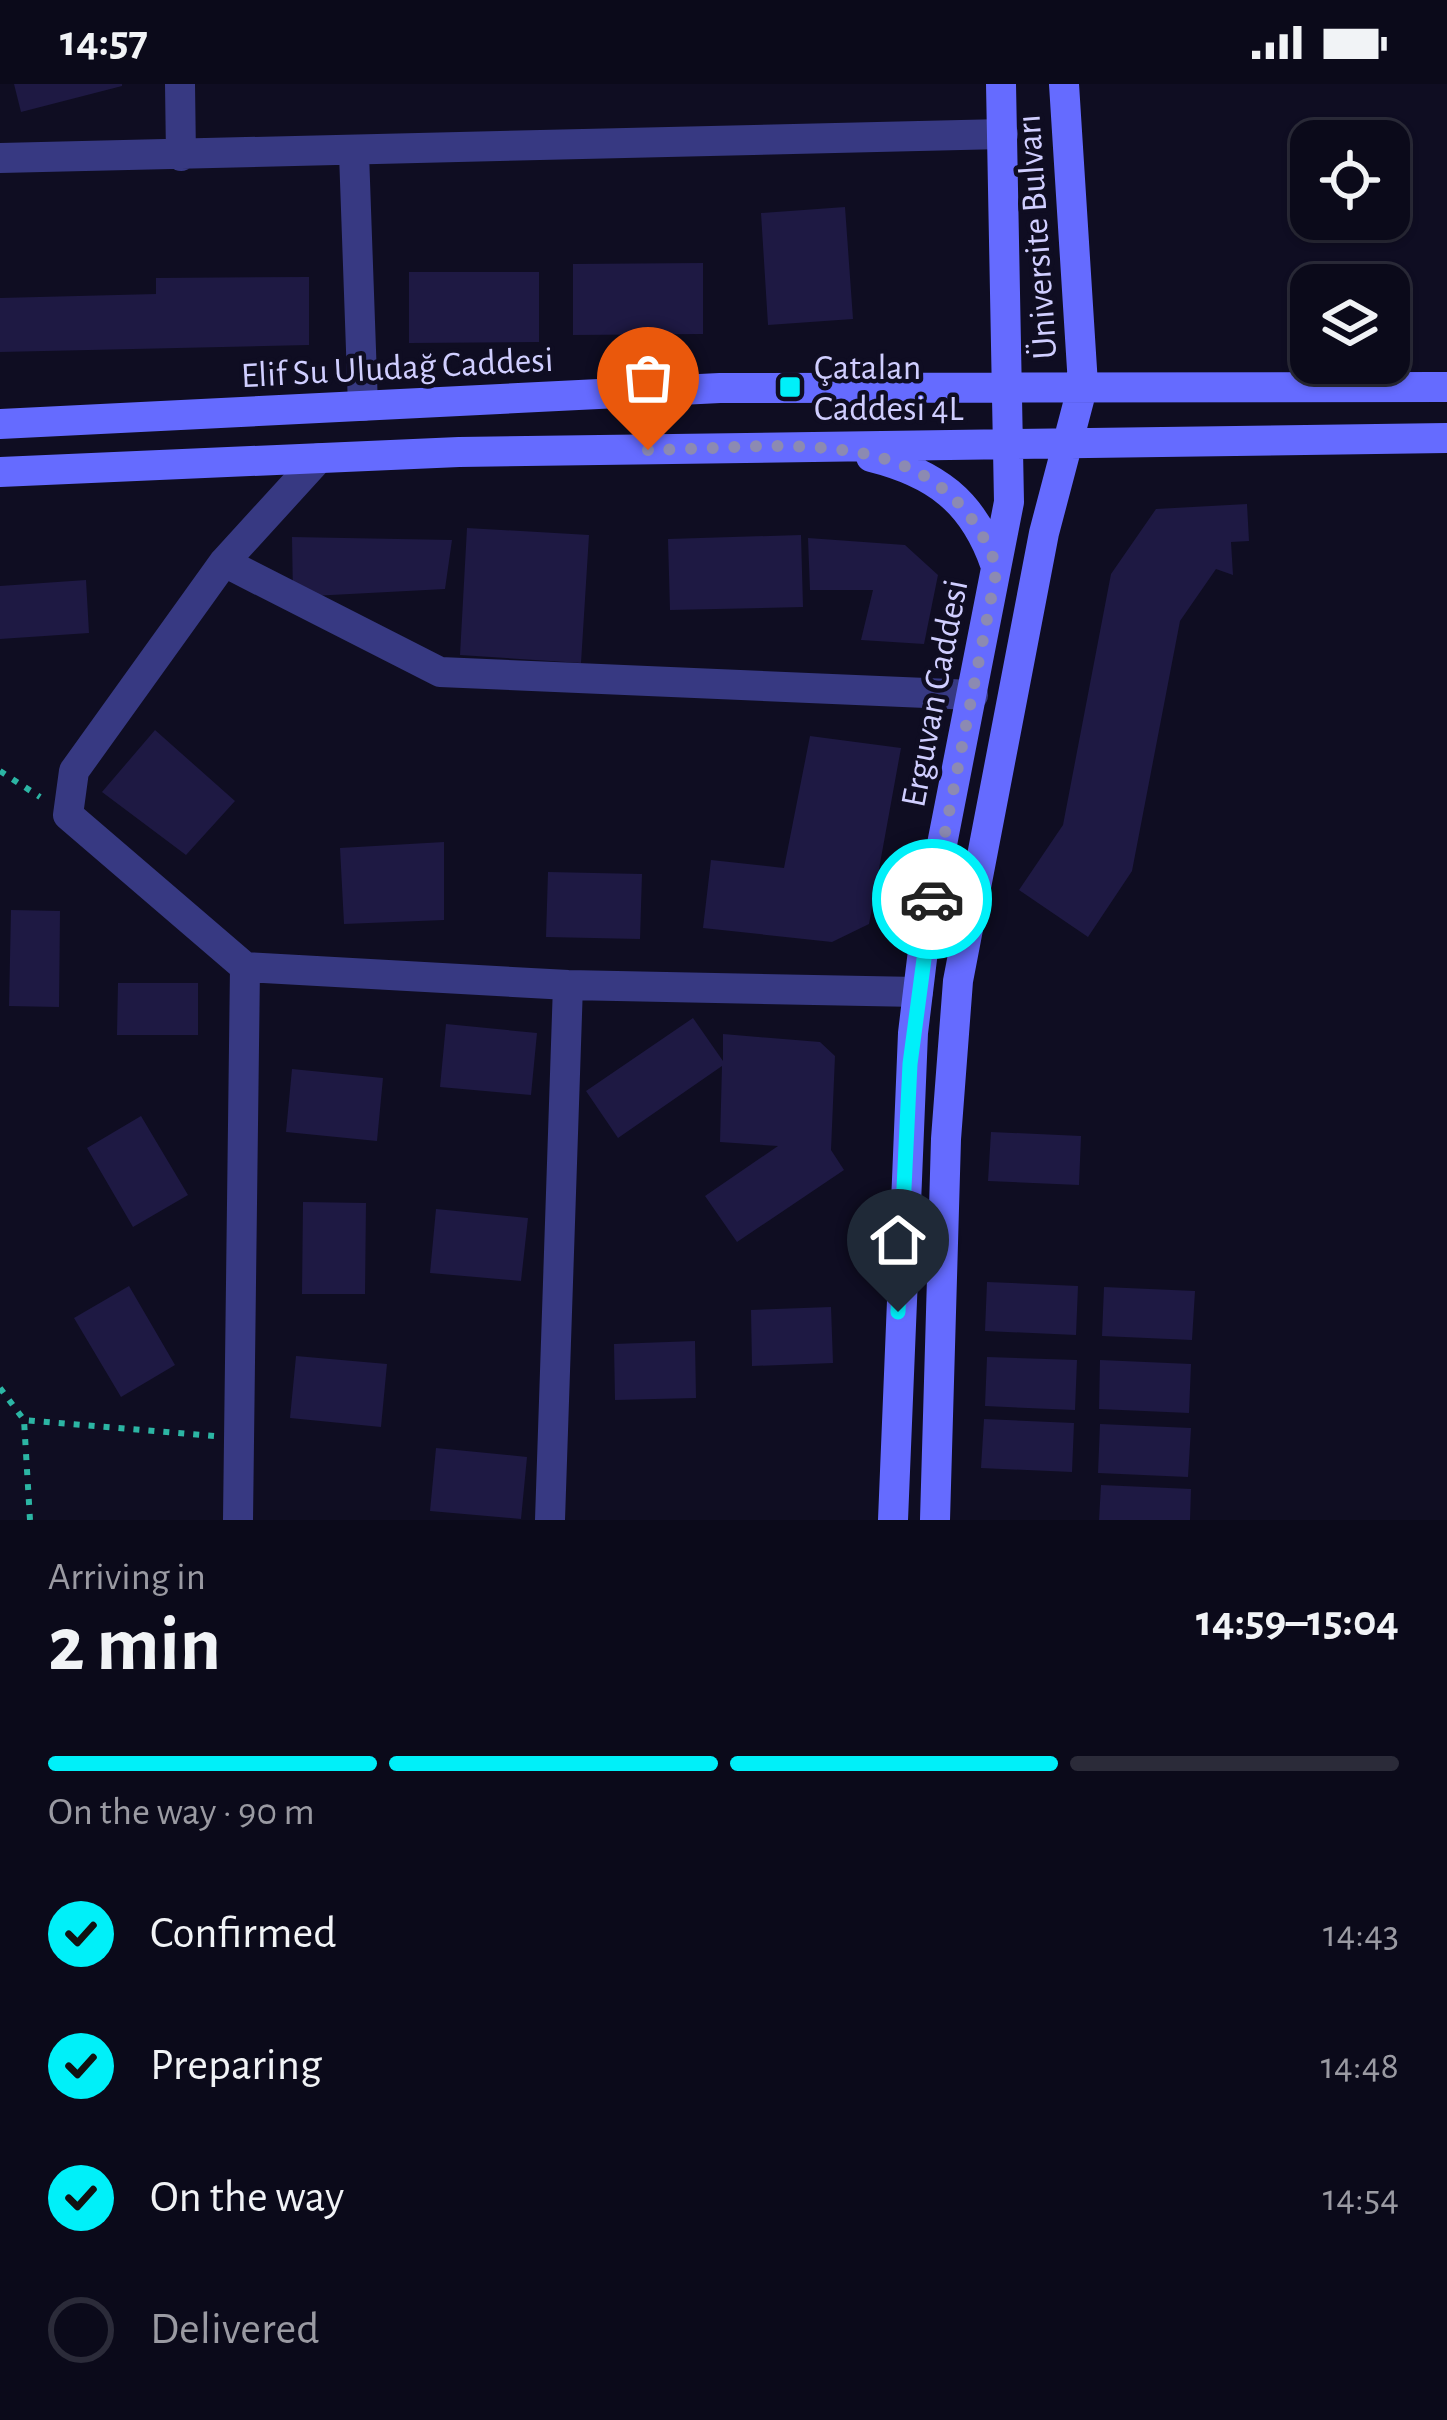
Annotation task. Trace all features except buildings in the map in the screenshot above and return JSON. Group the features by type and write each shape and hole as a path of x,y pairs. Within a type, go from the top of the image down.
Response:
{"main road":[{"name":"Üniversite Bulvarı","path":"1001,84 1007,384"},
{"name":"Üniversite Bulvarı","path":"935,1520 946,1139 958,981 1044,533 1083,385 1064,84"},
{"name":"Elif Su Uludağ Caddesi","path":"0,424 720,388 1007,384 1447,387"},
{"name":"Erguvan Caddesi","path":"893,1520 901,1226 918,992 926,926 1009,502 1007,384"},
{"path":"0,472 319,458 1447,438"},
{"path":"836,448 924,473 950,490 983,531 997,568"}],"street":[{"path":"180,84 181,156"},
{"path":"0,158 354,154 1003,134"},
{"path":"354,154 363,406"},
{"path":"319,458 224,562 74,771 68,815 245,967 568,985 918,992"},
{"path":"224,562 440,672 973,695"},
{"path":"238,1520 245,967"},
{"path":"550,1520 568,985"}],"path":[{"path":"0,771 68,815"},
{"path":"0,1388 24,1420 30,1520"},
{"path":"24,1420 239,1438"}],"way so far":[{"path":"648,450 836,448 924,473 950,490 983,531 997,568 932,899"}],"place":[{"name":"Çatalan Caddesi 4L","path":"790,387"}],"route":[{"path":"898,1312 910,1064 932,899"}]}
